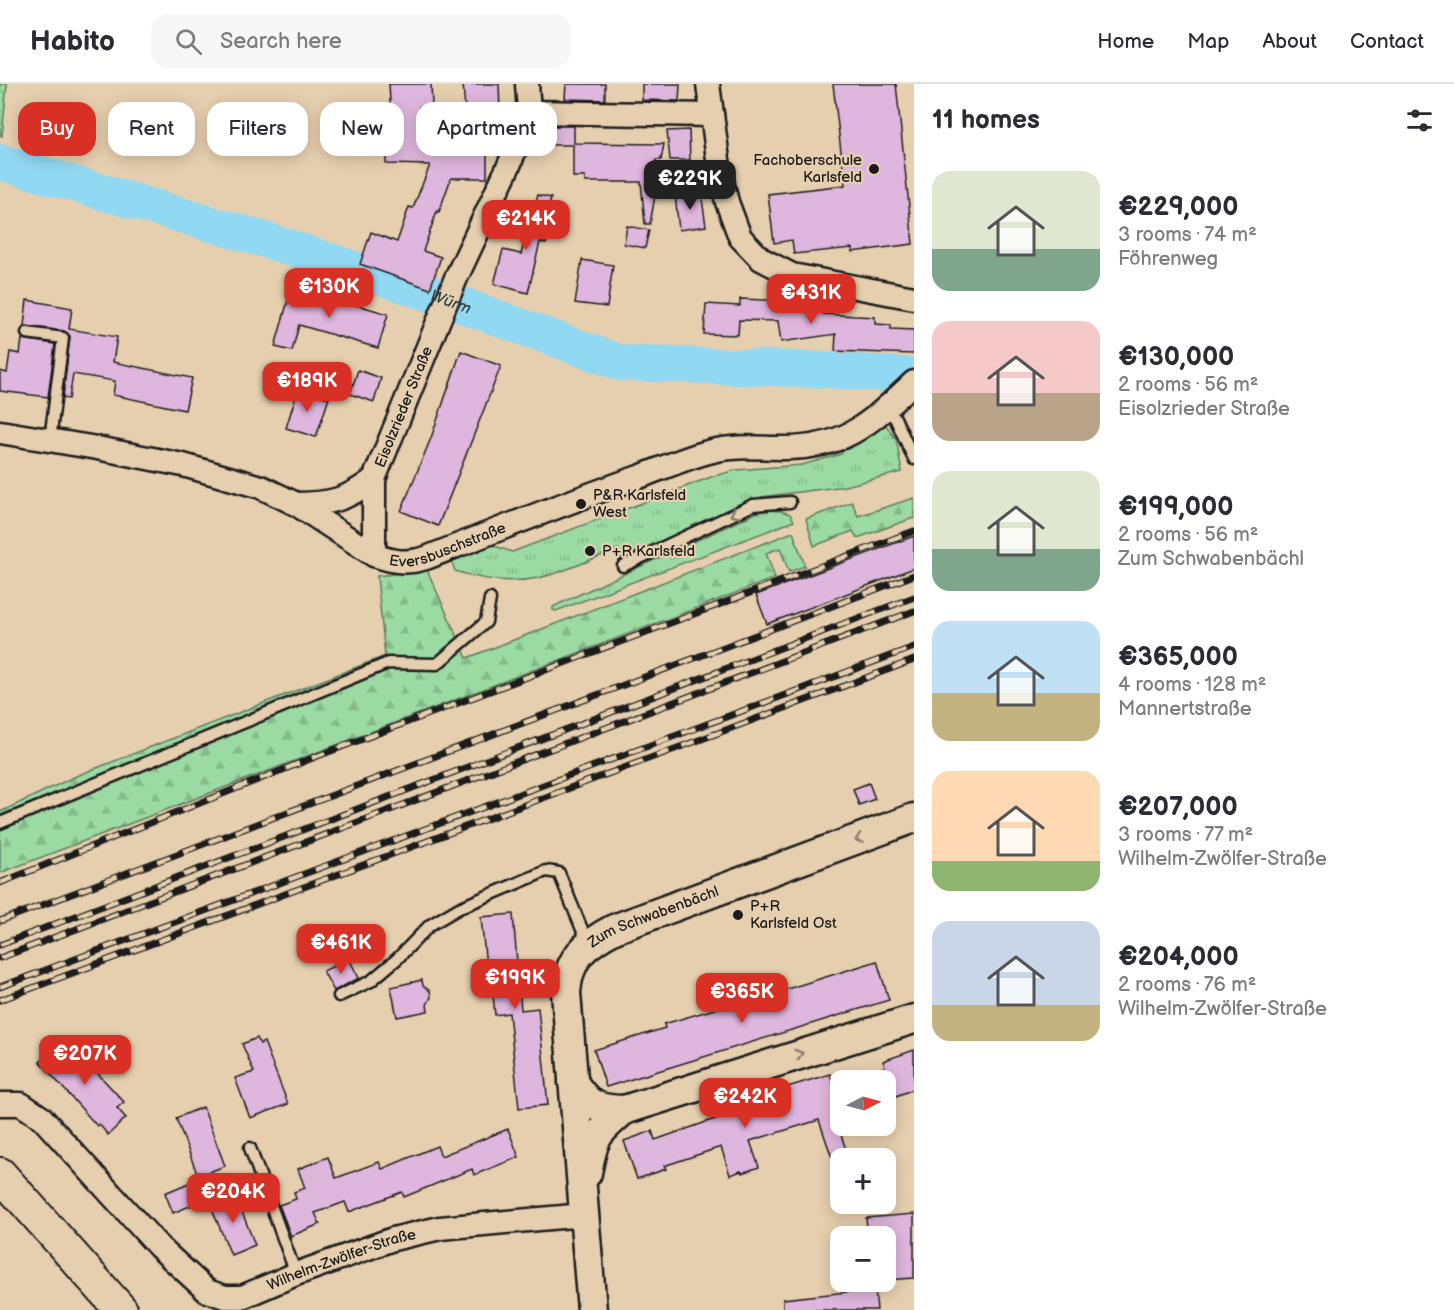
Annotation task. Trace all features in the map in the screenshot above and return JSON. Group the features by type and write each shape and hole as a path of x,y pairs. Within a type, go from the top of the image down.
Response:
{"main road":[{"path":"0,1174 121,1310"}],"street":[{"path":"527,84 528,102"},
{"path":"708,84 719,167 727,202 741,237 761,259 792,276 914,298"},
{"path":"557,113 712,116"},
{"name":"Eisolzrieder Straße","path":"374,555 374,479 456,278 512,156"},
{"name":"Eversbuschstraße","path":"0,432 183,465 261,487 296,504 374,555 399,562 415,561 711,451 742,447 795,447 820,444 844,437 867,425 898,397"},
{"name":"Eisolzrieder Straße","path":"296,504 324,504 353,495 374,479"},
{"name":"Zum Schwabenbächl","path":"592,1310 566,993 567,978 573,962 589,944 614,929 914,818"},
{"path":"573,1082 590,1104 602,1109 624,1110 914,1019"},
{"name":"Wilhelm-Zwölfer-Straße","path":"0,1104 21,1104 42,1118 159,1247 207,1291 225,1297 242,1297 296,1274 393,1239 440,1228 584,1215"},
{"name":"Zum Schwabenbächl","path":"584,1215 586,1179 592,1146 600,1130 624,1110"}],"lane":[{"path":"27,333 63,338 50,440"},
{"path":"898,397 895,418 914,459"},
{"path":"623,566 753,505 790,502"},
{"path":"0,823 388,663 437,664 486,622 490,599"},
{"path":"339,996 371,981 397,959 430,925 459,908 546,871 559,873 589,944"},
{"path":"250,1148 296,1274"}],"green space":[{"path":"0,84 7,84 2,136 0,135"},
{"path":"886,425 896,439 902,472 845,486 761,497 623,562 618,549 548,576 507,581 475,577 455,571 451,560 483,542 512,552 711,477 736,470 802,465 841,454 846,446"},
{"path":"914,498 914,518 857,538 853,531 814,546 806,519 852,502 858,516"},
{"path":"767,510 790,514 794,521 556,611 553,610 553,607 561,603"},
{"path":"793,532 805,566 789,572 780,548 766,553 775,578 0,873 0,812 76,776 385,656 377,576 427,570 467,658"}],"building":[{"path":"389,84 431,84 432,102 416,102 416,156 487,156 487,178 451,178 423,251 441,257 430,289 360,264 371,232 397,242 409,207 413,208 430,165 386,164 386,156 404,156 404,102 390,102"},
{"path":"463,84 499,84 500,102 464,102"},
{"path":"566,84 605,84 605,100 565,99"},
{"path":"642,84 680,84 679,101 642,100"},
{"name":"Fachoberschule Karlsfeld","path":"833,84 896,84 913,244 852,252 852,248 794,254 792,240 774,243 768,194 845,185"},
{"path":"557,126 574,126 574,143 664,144 661,160 656,160 658,179 650,224 645,224 641,182 585,182 585,177 573,177 573,145 557,145"},
{"path":"689,130 690,160 670,160 667,131"},
{"path":"701,192 706,226 679,230 675,195"},
{"path":"538,195 551,198 546,220 553,222 546,244 540,242 528,293 494,284 503,250 521,254"},
{"path":"627,226 649,230 645,248 624,244"},
{"path":"582,260 613,265 607,307 575,303"},
{"path":"292,286 388,314 378,348 299,325 292,351 275,347"},
{"path":"820,297 823,314 875,317 875,324 891,325 891,329 914,330 914,354 835,351 836,334 781,342 778,321 739,320 738,335 704,334 706,304 740,306 740,299 790,301"},
{"path":"27,300 72,308 69,329 117,337 113,362 192,378 185,410 113,395 115,381 73,374 69,399 63,398 70,336 64,331 24,326"},
{"path":"22,339 55,344 48,397 0,391 0,371 7,373 10,352 20,354"},
{"path":"461,351 501,366 438,526 401,511 431,438"},
{"path":"358,370 381,378 374,402 350,394"},
{"path":"298,389 329,398 316,437 286,428"},
{"path":"914,536 914,568 767,624 756,595"},
{"path":"869,783 875,799 859,805 853,789"},
{"path":"513,914 521,1010 538,1008 548,1105 519,1108 509,1013 495,1015 490,965 486,966 481,917"},
{"path":"349,959 359,978 334,991 323,971"},
{"path":"877,961 889,1000 606,1087 594,1050 665,1028 664,1024"},
{"path":"422,980 423,986 430,991 428,1011 397,1017 391,987"},
{"path":"65,1038 124,1102 117,1108 126,1118 108,1135 99,1124 97,1126 40,1062"},
{"path":"257,1038 260,1044 264,1042 288,1104 250,1118 235,1078 254,1072 242,1044"},
{"path":"914,1050 914,1089 896,1096 896,1070 876,1070 885,1067 883,1061"},
{"path":"830,1074 830,1136 841,1136 846,1148 830,1148 830,1152 819,1120 750,1141 759,1167 742,1173 741,1171 730,1175 721,1147 664,1166 666,1169 637,1179 624,1141 652,1131 655,1140 735,1112 732,1104"},
{"path":"203,1107 225,1166 198,1176 176,1118"},
{"path":"508,1129 519,1157 474,1175 472,1169 404,1197 402,1192 349,1212 345,1202 315,1213 320,1224 291,1236 279,1205 296,1199 294,1192 305,1188 298,1169 328,1157 336,1178 379,1162 382,1169 437,1146 441,1156"},
{"path":"196,1180 204,1200 173,1213 165,1193"},
{"path":"235,1194 255,1245 231,1255 210,1204"},
{"path":"914,1214 914,1278 896,1279 896,1226 867,1226 866,1218"},
{"path":"847,1292 875,1292 877,1310 783,1310 783,1299"}],"waterway":[{"name":"Würm","path":"0,162 272,242 434,295 621,363 828,370 914,376"}],"railway":[{"path":"0,883 315,757 914,531"},
{"path":"0,921 914,575"},
{"path":"0,945 914,597"},
{"path":"0,958 914,611"},
{"path":"0,987 914,647"},
{"path":"0,1000 914,660"}],"place":[{"name":"Fachoberschule Karlsfeld","path":"874,169"},
{"name":"P&R Karlsfeld West","path":"581,504"},
{"name":"P+R Karlsfeld","path":"590,551"},
{"name":"P+R Karlsfeld Ost","path":"738,915"}]}
